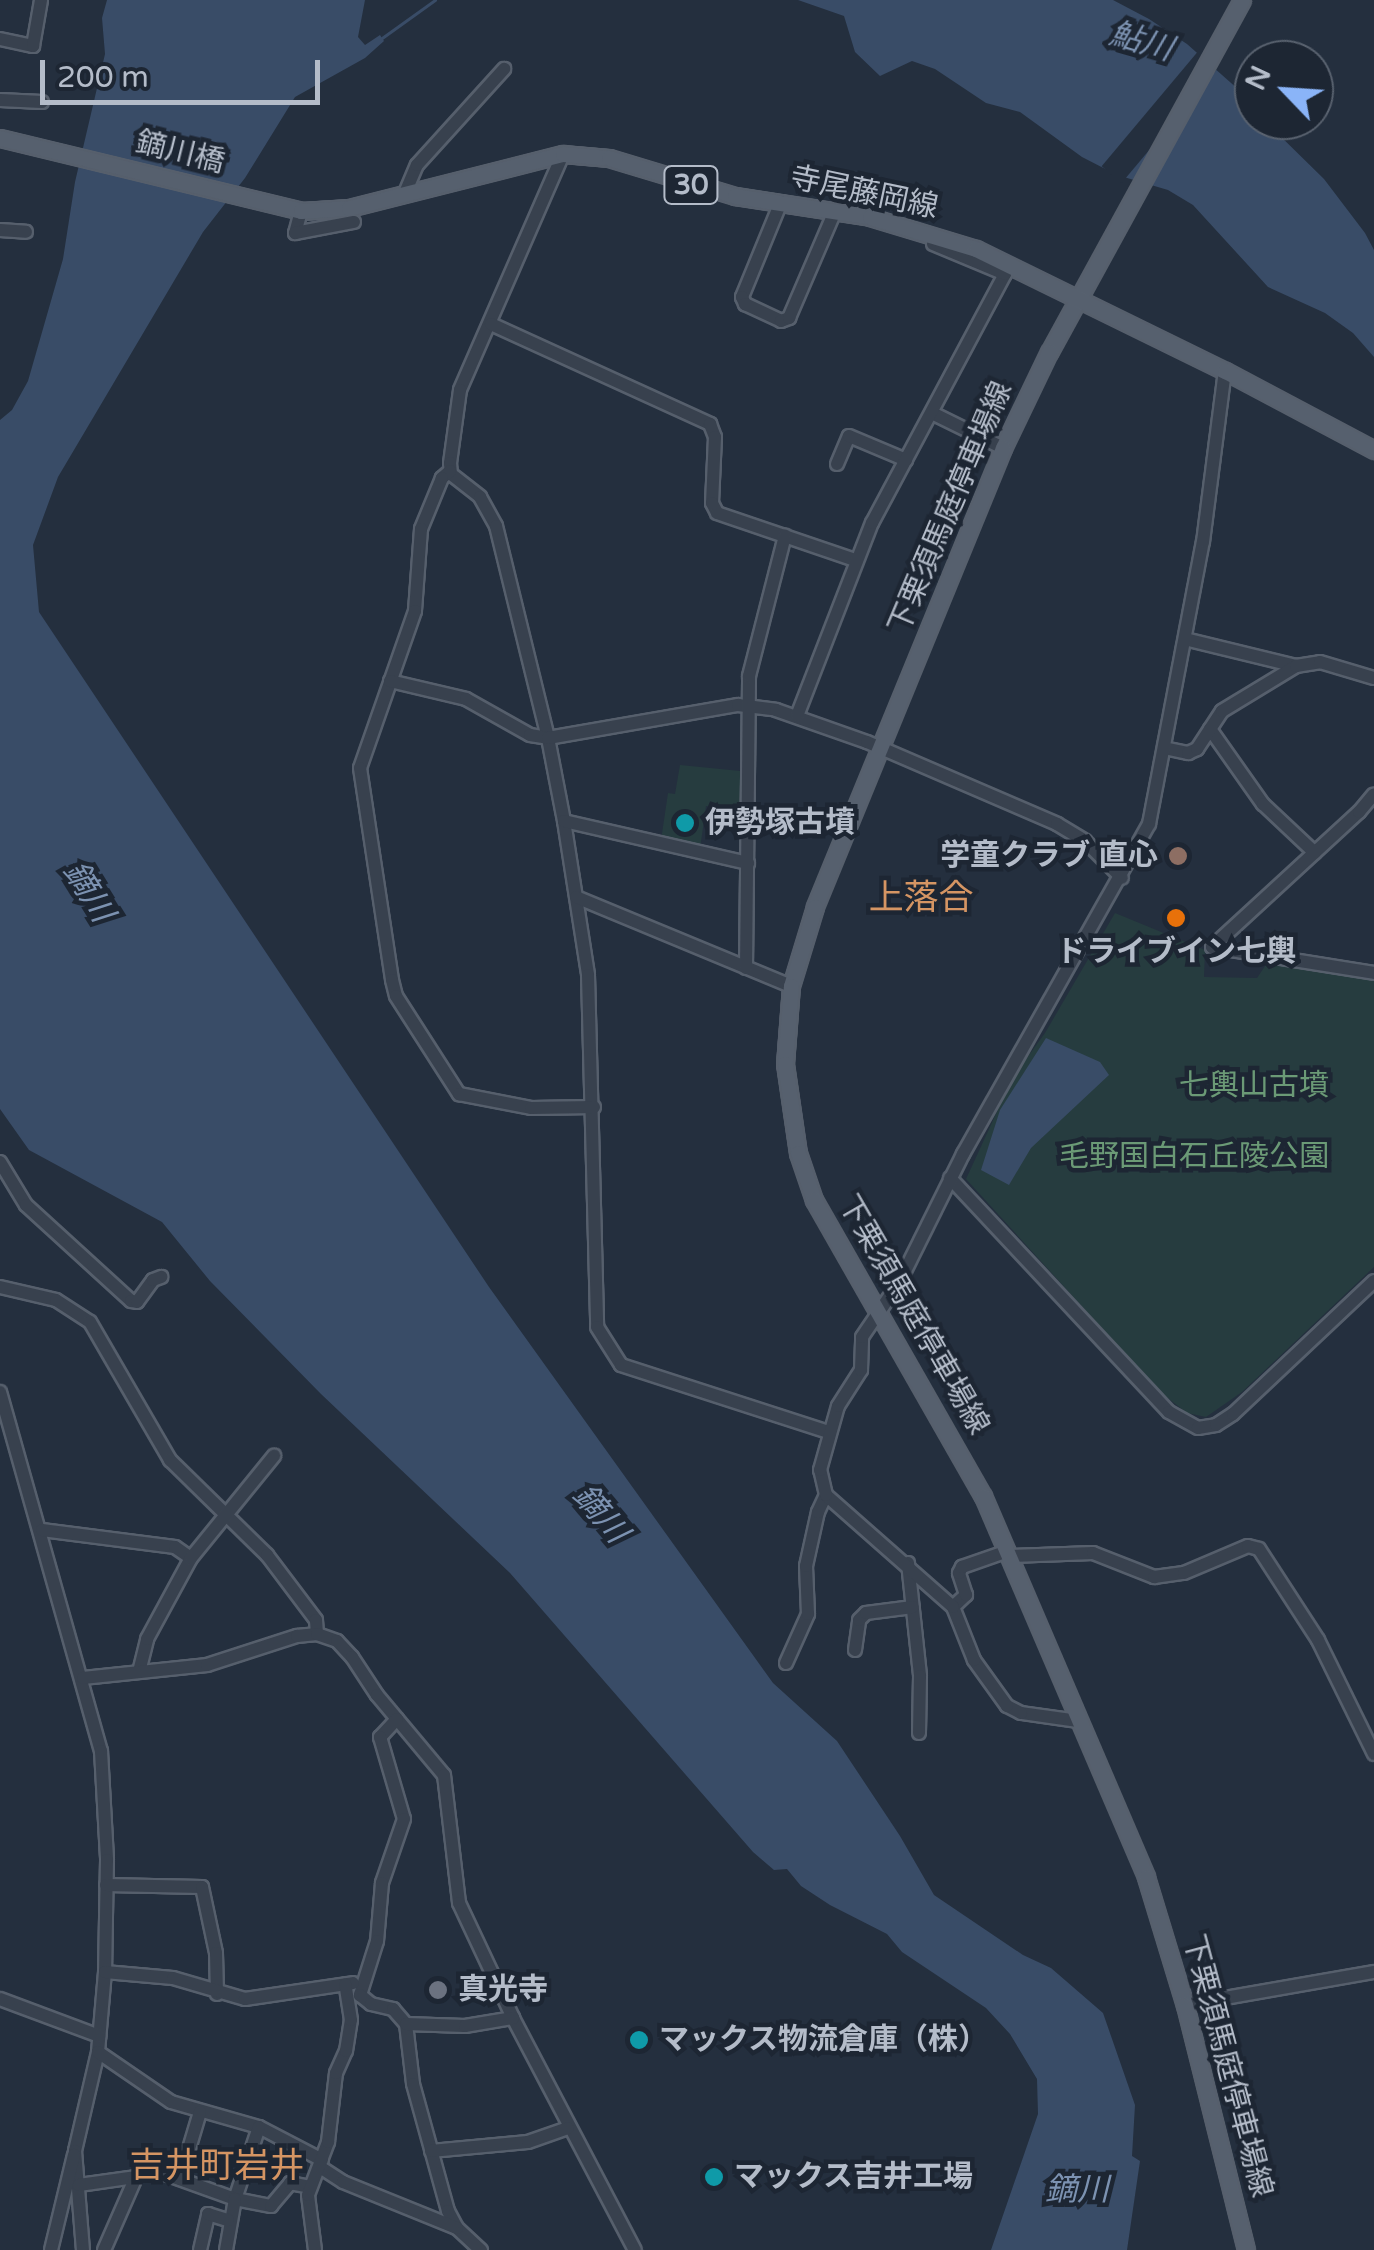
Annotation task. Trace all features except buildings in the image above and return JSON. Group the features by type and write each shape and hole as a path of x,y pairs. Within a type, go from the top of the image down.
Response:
{"main road":[{"path":"1082,292 1242,0"},
{"name":"鏑川橋","path":"0,138 299,210"},
{"name":"寺尾藤岡線","path":"299,210 336,210 563,154 609,158 711,190 900,224 976,249 1082,292 1374,450"},
{"name":"下栗須馬庭停車場線","path":"1082,292 1003,448 815,907 791,986 785,1064 798,1153 814,1200 876,1313 961,1452 1010,1554 1146,1877 1185,2005 1246,2250"}],"street":[{"path":"0,40 33,46 41,0"},
{"path":"405,193 417,165 504,70"},
{"path":"0,100 42,102"},
{"path":"563,154 460,390 450,471 442,478 421,528 415,611 359,775 396,996 459,1094 532,1108 594,1107"},
{"path":"781,202 742,297 745,304 781,321 789,318 835,211"},
{"path":"299,210 295,233 354,222"},
{"path":"797,716 856,560 1004,274 902,233 900,224"},
{"path":"0,230 26,232"},
{"path":"491,324 710,424 715,436 714,510 856,560"},
{"path":"1078,1721 1022,1714 1007,1706 974,1660 953,1607 908,1563 826,1495 820,1470 838,1406 861,1370 862,1337 900,1281 950,1178 1149,824 1203,542 1225,371"},
{"path":"932,413 1003,448"},
{"path":"836,464 849,436 906,460"},
{"path":"450,471 480,496 496,526 548,738 564,822 588,975 597,1328 621,1366 828,1432"},
{"path":"746,968 750,671 785,536"},
{"path":"1185,638 1296,666"},
{"path":"1164,748 1188,753 1197,749 1234,702 1296,666 1320,662 1374,678"},
{"path":"390,681 466,699 530,736 548,738 749,705 797,716 1057,824 1084,841 1122,878"},
{"path":"1210,730 1263,804 1315,853"},
{"path":"1374,794 1212,947 1374,973"},
{"path":"564,822 748,864"},
{"path":"576,897 791,986"},
{"path":"0,1162 26,1205 131,1302 161,1277"},
{"path":"950,1178 1168,1412 1198,1428 1216,1425 1233,1414 1367,1297 1374,1282"},
{"path":"0,1288 56,1300 90,1322 170,1460 291,1584 316,1620 317,1634"},
{"path":"0,1392 42,1530 101,1751 106,1885 105,1972 98,2052 51,2250"},
{"path":"139,1672 147,1639 191,1558 274,1456"},
{"path":"786,1663 808,1614 806,1566 818,1512 826,1495"},
{"path":"42,1530 174,1547 191,1558"},
{"path":"953,1607 966,1595 959,1574 962,1567 1010,1554 1093,1553 1154,1577 1184,1573 1248,1546 1259,1549 1318,1640 1374,1754"},
{"path":"908,1563 919,1733"},
{"path":"854,1650 859,1620 866,1612 912,1607"},
{"path":"83,1678 219,1662 297,1636 317,1634 337,1642 352,1657 444,1775 459,1904 512,2018 630,2248"},
{"path":"397,1719 380,1737 404,1820 382,1884 377,1941 361,1982 364,2000 393,2010 406,2024 413,2084 430,2151 458,2228"},
{"path":"106,1885 202,1886 216,1953 218,1994"},
{"path":"105,1972 174,1978 245,1999 361,1982"},
{"path":"1185,2005 1374,1972"},
{"path":"315,2250 310,2186 321,2164 351,2020 345,1984"},
{"path":"0,1999 99,2036"},
{"path":"406,2024 466,2026 512,2018"},
{"path":"98,2052 161,2098 259,2127 321,2164 343,2182 458,2228 481,2250"},
{"path":"180,2179 200,2112"},
{"path":"226,2250 228,2220 259,2127"},
{"path":"430,2151 528,2142 568,2128"},
{"path":"75,2151 83,2250"},
{"path":"79,2185 136,2177 149,2168 235,2199 270,2206 290,2183 310,2186"},
{"path":"104,2250 136,2177"},
{"path":"200,2250 208,2214 228,2220"}],"green space":[{"path":"680,765 740,771 742,813 706,806 700,849 661,840 668,793 675,794"},
{"name":"毛野国白石丘陵公園","path":"1115,913 1205,950 1204,977 1257,978 1269,960 1374,978 1374,1267 1242,1392 1206,1417 1187,1413 1160,1392 966,1179 1013,1077 1045,1033"}],"water":[{"name":"鏑川","path":"107,0 365,0 358,37 365,45 380,35 384,41 365,58 295,97 245,178 203,232 58,477 33,545 39,612 489,1287 773,1683 837,1741 934,1895 1023,1955 1051,1968 1103,2013 1135,2105 1132,2156 1140,2161 1127,2250 991,2250 1038,2114 1037,2079 1010,2034 986,2008 902,1952 887,1934 830,1905 801,1886 787,1869 774,1870 753,1852 510,1573 321,1394 210,1281 162,1222 29,1150 0,1109 0,420 12,410 28,381 63,259 75,182 105,54 102,18"},
{"name":"鮎川","path":"798,0 1113,0 1149,19 1187,44 1234,86 1234,140 1284,140 1324,179 1365,233 1374,250 1374,357 1353,333 1325,313 1268,287 1193,205 1168,190 1117,175 1082,157 1020,112 986,103 935,69 912,61 880,76 855,52 844,16"},
{"path":"1046,1038 1100,1062 1109,1075 1031,1148 1009,1185 981,1170 1000,1110"}],"pier":[{"path":"1200,49 1220,66 1122,183 1102,166"}],"waterway":[{"path":"382,38 435,0"}],"place":[{"name":"伊勢塚古墳","path":"685,823"},
{"name":"学童クラブ 直心","path":"1178,856"},
{"name":"ドライブイン七輿","path":"1176,918"},
{"name":"真光寺","path":"438,1990"},
{"name":"マックス物流倉庫（株）","path":"639,2040"},
{"name":"マックス吉井工場","path":"714,2177"}],"district":[{"name":"上落合","path":"921,898"},
{"name":"吉井町岩井","path":"217,2166"}],"park label":[{"name":"七輿山古墳","path":"1254,1086"}]}
